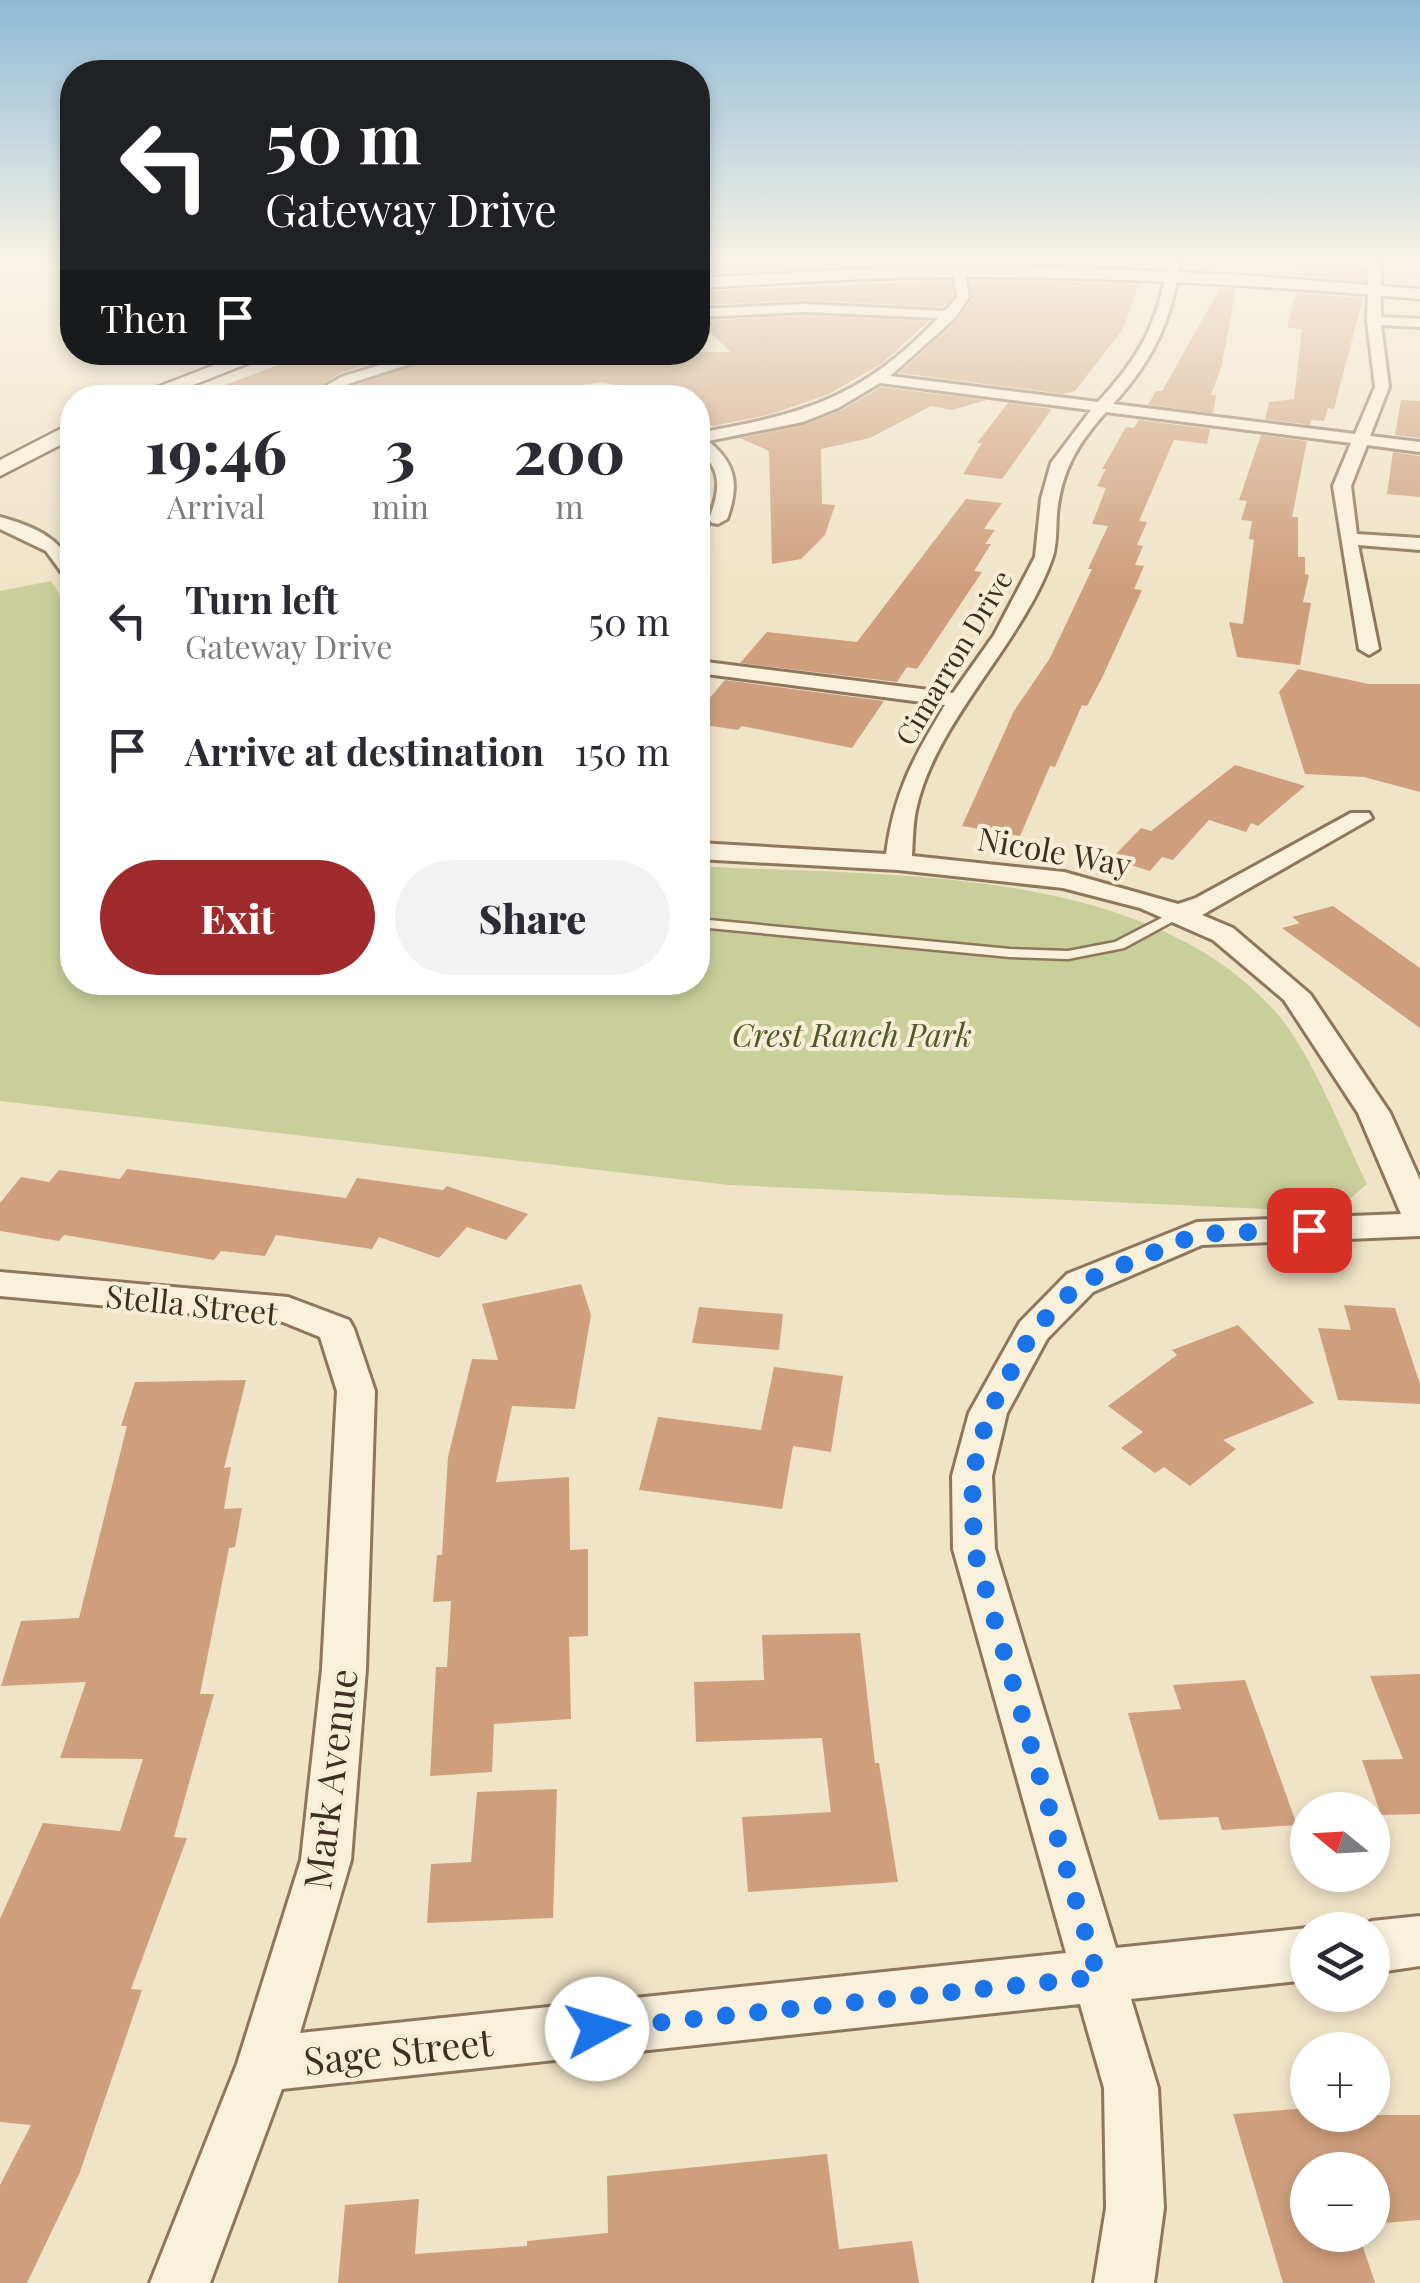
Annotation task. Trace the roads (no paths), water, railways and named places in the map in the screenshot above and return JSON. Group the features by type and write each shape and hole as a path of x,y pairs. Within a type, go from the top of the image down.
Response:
{"street":[{"path":"175,385 219,370"},
{"path":"337,385 381,370"},
{"path":"710,437 814,414 884,370"},
{"name":"Cimarron Drive","path":"898,862 904,809 918,770 959,700 1004,636 1044,557 1050,499 1059,463 1134,370"},
{"path":"1369,650 1342,486 1382,386 1380,370"},
{"path":"873,378 1420,447"},
{"path":"0,469 60,436"},
{"path":"710,450 722,462 728,477 729,490 718,518"},
{"path":"0,522 53,547 60,557"},
{"path":"1348,538 1420,544"},
{"path":"710,669 959,700"},
{"path":"1177,914 1206,904 1360,818"},
{"name":"Nicole Way","path":"710,852 898,862 1064,880 1150,902 1223,934 1294,994 1374,1113 1420,1222"},
{"path":"1124,2283 1134,2208 1131,2088 974,1549 972,1476 988,1414 1033,1331 1080,1283 1198,1234 1420,1222"},
{"name":"Stella Street","path":"0,1284 288,1310 336,1329 356,1391 354,1432"},
{"name":"Mark Avenue","path":"180,2283 264,2064 326,1860 344,1669 354,1432"},
{"path":"1390,1944 1420,1941"},
{"name":"Sage Street","path":"264,2064 1290,1956"}],"lane":[{"path":"710,923 1010,953 1068,955 1118,944 1177,914"}],"park label":[{"name":"Crest Ranch Park","path":"852,1033"}]}
